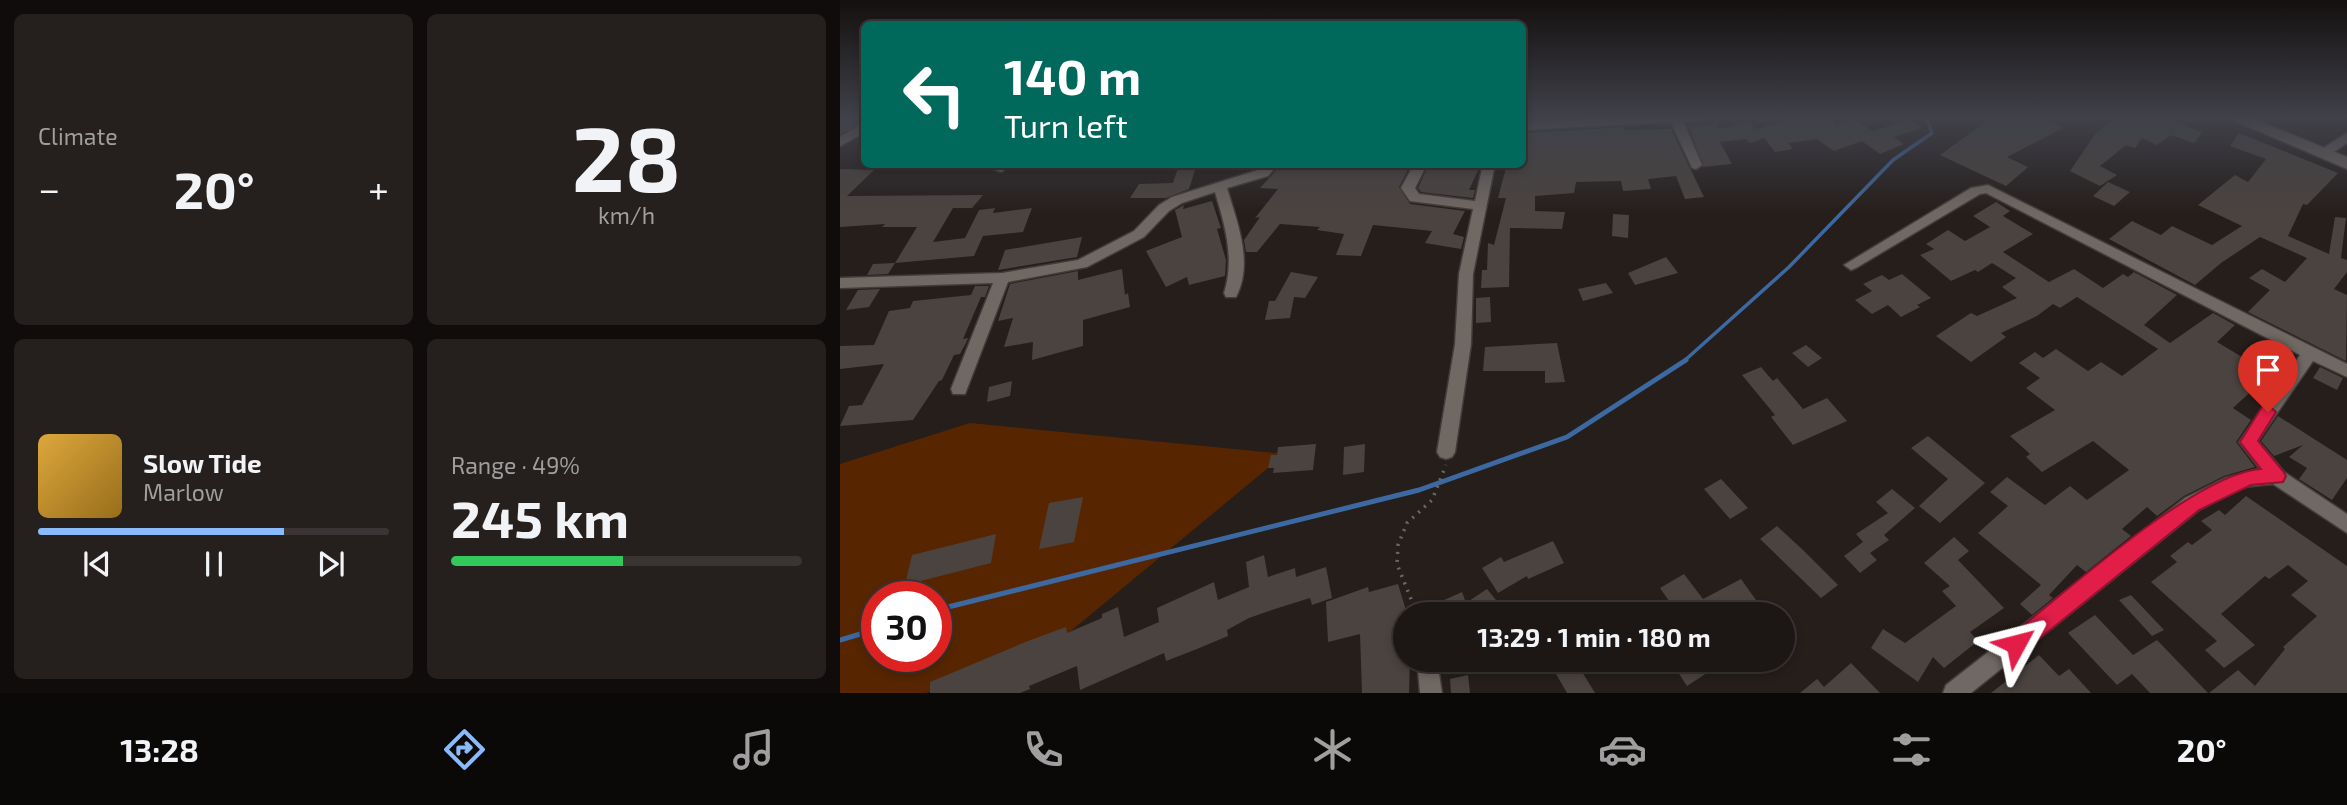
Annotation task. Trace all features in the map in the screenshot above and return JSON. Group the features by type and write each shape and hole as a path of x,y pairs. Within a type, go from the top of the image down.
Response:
{"street":[{"path":"1689,149 1696,165"},
{"path":"2315,149 2347,164"},
{"path":"2324,153 2329,149"},
{"path":"840,283 1002,278 1082,264 1139,234 1164,208 1263,173 1268,168"},
{"path":"1419,168 1408,188 1415,198 1482,206"},
{"path":"1446,452 1463,344 1466,274 1488,168"},
{"path":"1220,186 1237,266 1237,279 1231,293"},
{"path":"1851,265 1976,191 1987,189 2347,371"},
{"path":"958,389 1002,278"},
{"path":"2309,354 2248,442 2277,476 2347,525"},
{"path":"1955,693 2192,504 2249,478 2277,476"},
{"path":"1429,672 1432,693"}],"path":[{"path":"1412,602 1397,564 1398,545 1407,523 1432,500 1446,466 1446,452"}],"shaded area":[{"path":"970,423 1285,454 1049,649 926,693 840,693 840,464"}],"building":[{"path":"1526,149 1681,149 1704,197 1685,199 1676,176 1648,179 1651,189 1623,191 1621,181 1576,182 1574,193 1535,196 1535,211 1565,212 1562,229 1510,228 1509,287 1481,288 1482,270 1487,270 1488,243 1494,245 1506,198 1498,198 1506,168 1526,168"},
{"path":"1697,149 1724,149 1732,164 1703,167"},
{"path":"1874,149 1891,149 1880,154"},
{"path":"1948,149 2022,149 2007,157 2028,167 2006,186 1940,155"},
{"path":"2085,149 2121,149 2100,166 2117,175 2100,186 2070,171"},
{"path":"2239,149 2279,149 2338,173 2307,205 2303,204 2288,236 2329,254 2335,217 2346,218 2341,258 2347,260 2347,272 2334,289 2347,295 2346,361 2248,312 2270,290 2249,278 2262,269 2285,282 2307,258 2260,237 2221,263 2195,285 2109,239 2132,221 2161,235 2172,226 2212,245 2242,226 2198,205 2235,175 2248,182 2266,159"},
{"path":"1178,168 1196,168 1189,189 1166,198 1130,198 1139,184 1173,183"},
{"path":"1278,168 1409,168 1399,187 1410,204 1465,211 1453,234 1464,237 1461,249 1425,243 1432,231 1373,225 1361,256 1336,255 1344,234 1317,230 1320,227 1280,224 1257,252 1246,252 1244,240 1260,217 1255,218 1278,189 1260,188"},
{"path":"1427,168 1479,168 1469,190 1475,190 1473,198 1421,192 1418,188"},
{"path":"840,169 874,170 847,196 983,195 972,208 953,208 933,242 965,238 979,210 995,208 993,213 1032,208 1023,232 983,236 974,256 895,263 917,227 882,227 885,224 840,227"},
{"path":"2108,182 2130,192 2114,206 2093,196"},
{"path":"1212,201 1221,228 1217,229 1226,260 1225,276 1189,285 1187,277 1166,287 1146,251 1182,237 1175,210 1184,205 1183,209"},
{"path":"1996,202 2010,211 2003,216 2033,234 2003,252 2049,282 2074,269 2103,288 2123,274 2128,277 2134,272 2177,295 2144,325 2170,343 2213,313 2235,325 2217,342 2277,378 2264,389 2258,385 2233,408 2251,420 2236,442 2255,467 2224,476 2184,496 2157,516 2147,507 2122,529 2131,536 2086,572 2077,565 2049,595 2053,598 2032,615 2020,604 2041,585 1978,533 2008,506 1990,492 2007,477 2045,505 2070,486 2087,500 2129,470 2093,441 2042,472 2026,457 2030,454 2010,436 2055,410 2026,388 2040,378 2019,363 2035,352 2043,358 2056,349 2088,371 2101,362 2122,376 2158,349 2077,297 2060,308 2053,304 2037,316 2001,333 2006,337 1971,362 1936,336 1971,313 1977,316 2017,298 2002,287 2016,278 1992,263 1978,272 1975,270 1951,281 1920,255 1934,249 1926,244 1948,230 1965,241 1990,227 1973,216"},
{"path":"1613,214 1629,215 1628,238 1612,236"},
{"path":"1082,237 1077,257 998,270 1005,250"},
{"path":"1666,257 1678,273 1635,285 1628,273"},
{"path":"895,263 888,274 867,275 873,264"},
{"path":"1122,269 1125,295 1128,293 1130,307 1083,320 1083,346 1032,360 1033,342 1004,347 1013,318 998,321 1010,284 1078,271 1078,280"},
{"path":"1291,272 1318,277 1305,298 1294,297 1290,318 1265,320 1269,301 1275,301"},
{"path":"1902,274 1931,298 1901,317 1888,305 1872,314 1855,300 1872,291 1863,284 1882,275 1889,280"},
{"path":"1606,283 1613,293 1583,301 1578,289"},
{"path":"975,286 989,286 985,297 981,297 963,339 968,338 966,343 960,354 954,355 942,380 913,420 840,426 849,406 862,405 884,364 840,369 840,346 874,345 889,311 910,308 913,301 971,295"},
{"path":"880,289 869,307 846,310 858,290"},
{"path":"1490,297 1491,322 1476,323 1476,298"},
{"path":"1557,343 1565,382 1545,383 1545,371 1483,371 1485,347"},
{"path":"1806,345 1822,358 1808,367 1792,353"},
{"path":"1761,367 1773,381 1777,378 1803,409 1827,398 1847,421 1793,445 1771,417 1775,415 1742,375"},
{"path":"2320,367 2343,378 2337,390 2313,378"},
{"path":"1012,381 1010,396 987,402 989,387"},
{"path":"2278,416 2347,460 2347,478 2332,500 2299,479 2307,468 2289,457 2303,445 2274,456 2261,441"},
{"path":"1928,436 1985,483 1940,523 1919,506 1948,479 1911,448"},
{"path":"1316,444 1313,470 1273,473 1274,468 1268,468 1271,455 1277,455 1278,447"},
{"path":"1365,444 1364,472 1343,475 1344,447"},
{"path":"1721,479 1748,508 1730,519 1704,489"},
{"path":"1892,489 1915,508 1884,535 1889,540 1870,553 1877,560 1860,573 1844,556 1863,542 1856,534 1888,513 1876,502"},
{"path":"2246,496 2347,566 2347,693 2209,693 2238,670 2255,686 2285,649 2283,647 2317,616 2291,595 2308,581 2288,565 2269,579 2265,576 2221,614 2255,645 2224,668 2205,650 2217,641 2151,582 2177,562 2170,556 2188,542 2192,545 2212,530 2201,521 2219,510 2225,515"},
{"path":"1083,497 1074,542 1039,549 1049,503"},
{"path":"1777,526 1838,585 1821,598 1760,539"},
{"path":"996,534 991,563 921,581 906,581 912,555"},
{"path":"1954,537 1969,551 1958,560 2004,608 1970,632 1978,641 1944,668 1933,657 1918,682 1871,648 1883,629 1905,643 1956,606 1942,591 1950,586 1924,563"},
{"path":"1553,541 1564,563 1528,579 1527,576 1498,593 1482,568 1501,557 1504,562"},
{"path":"1264,555 1268,577 1295,568 1296,577 1326,567 1332,598 1312,605 1310,598 1249,618 1227,630 1228,636 1166,661 1164,653 1080,690 1077,666 1029,686 1030,689 1020,693 930,693 930,682 1066,627 1067,633 1102,618 1102,614 1118,607 1124,637 1159,622 1157,608 1214,582 1218,600 1249,587 1246,562"},
{"path":"1684,574 1703,599 1741,579 1757,602 1670,602 1660,588"},
{"path":"1398,584 1403,602 1393,602 1393,672 1410,672 1409,693 1362,693 1360,634 1328,642 1326,602 1368,587 1369,592"},
{"path":"1487,589 1496,600 1493,602 1468,602"},
{"path":"1462,592 1466,602 1440,602"},
{"path":"2131,595 2164,630 2152,636 2119,600"},
{"path":"2095,615 2133,655 2157,640 2208,693 2150,693 2132,674 2117,685 2068,633"},
{"path":"2039,655 2059,676 2069,669 2091,693 1991,693"},
{"path":"1851,663 1880,693 1800,693 1817,679 1824,687"},
{"path":"1582,672 1595,693 1567,693 1556,674"},
{"path":"1678,672 1708,672 1687,686"},
{"path":"1468,675 1470,693 1451,693 1450,679"}],"waterway":[{"path":"1683,362 1789,267 1893,160 1908,149"},
{"path":"952,606 1419,490 1567,437 1683,362"},
{"path":"840,640 861,634"}],"route":[{"path":"2016,644 2192,504 2221,488 2249,478 2277,476 2248,442 2268,412"}]}
